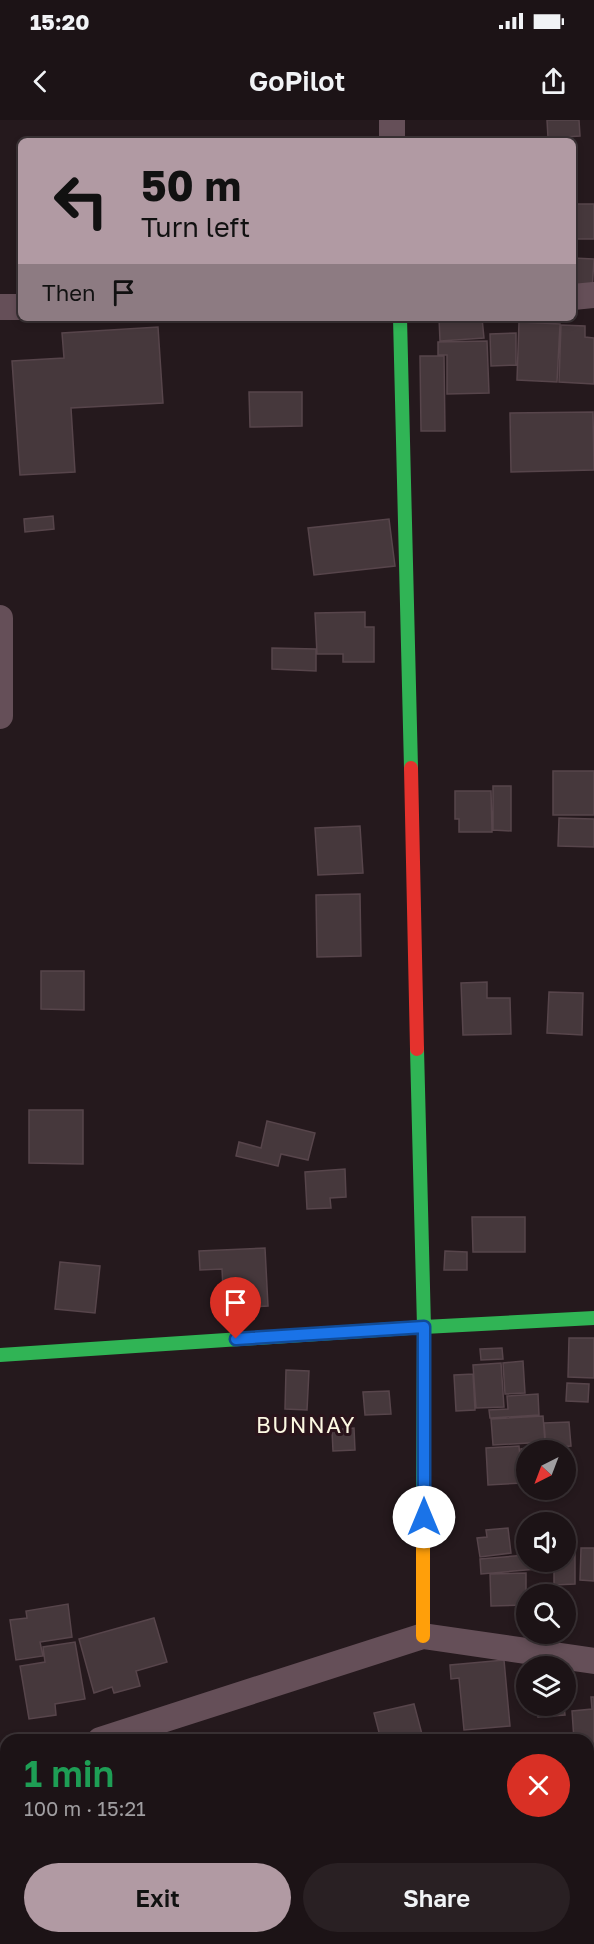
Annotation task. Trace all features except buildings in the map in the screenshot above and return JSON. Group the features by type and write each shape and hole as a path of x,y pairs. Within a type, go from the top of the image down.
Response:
{"street":[{"path":"392,120 392,138"},
{"path":"576,297 594,295"},
{"path":"0,307 18,307"},
{"path":"399,321 424,1327 423,1636"},
{"path":"0,618 0,716"},
{"path":"0,1355 594,1318"},
{"path":"119,1734 423,1636 594,1661"}],"traffic: fast":[{"path":"400,321 411,768"},
{"path":"417,1049 424,1327 423,1491"},
{"path":"0,1355 594,1318"}],"traffic: slow":[{"path":"423,1491 423,1636"}],"traffic: jam":[{"path":"411,768 417,1049"}],"district":[{"name":"BUNNAY","path":"306,1425"}],"route":[{"path":"236,1339 424,1327 424,1517"}]}
